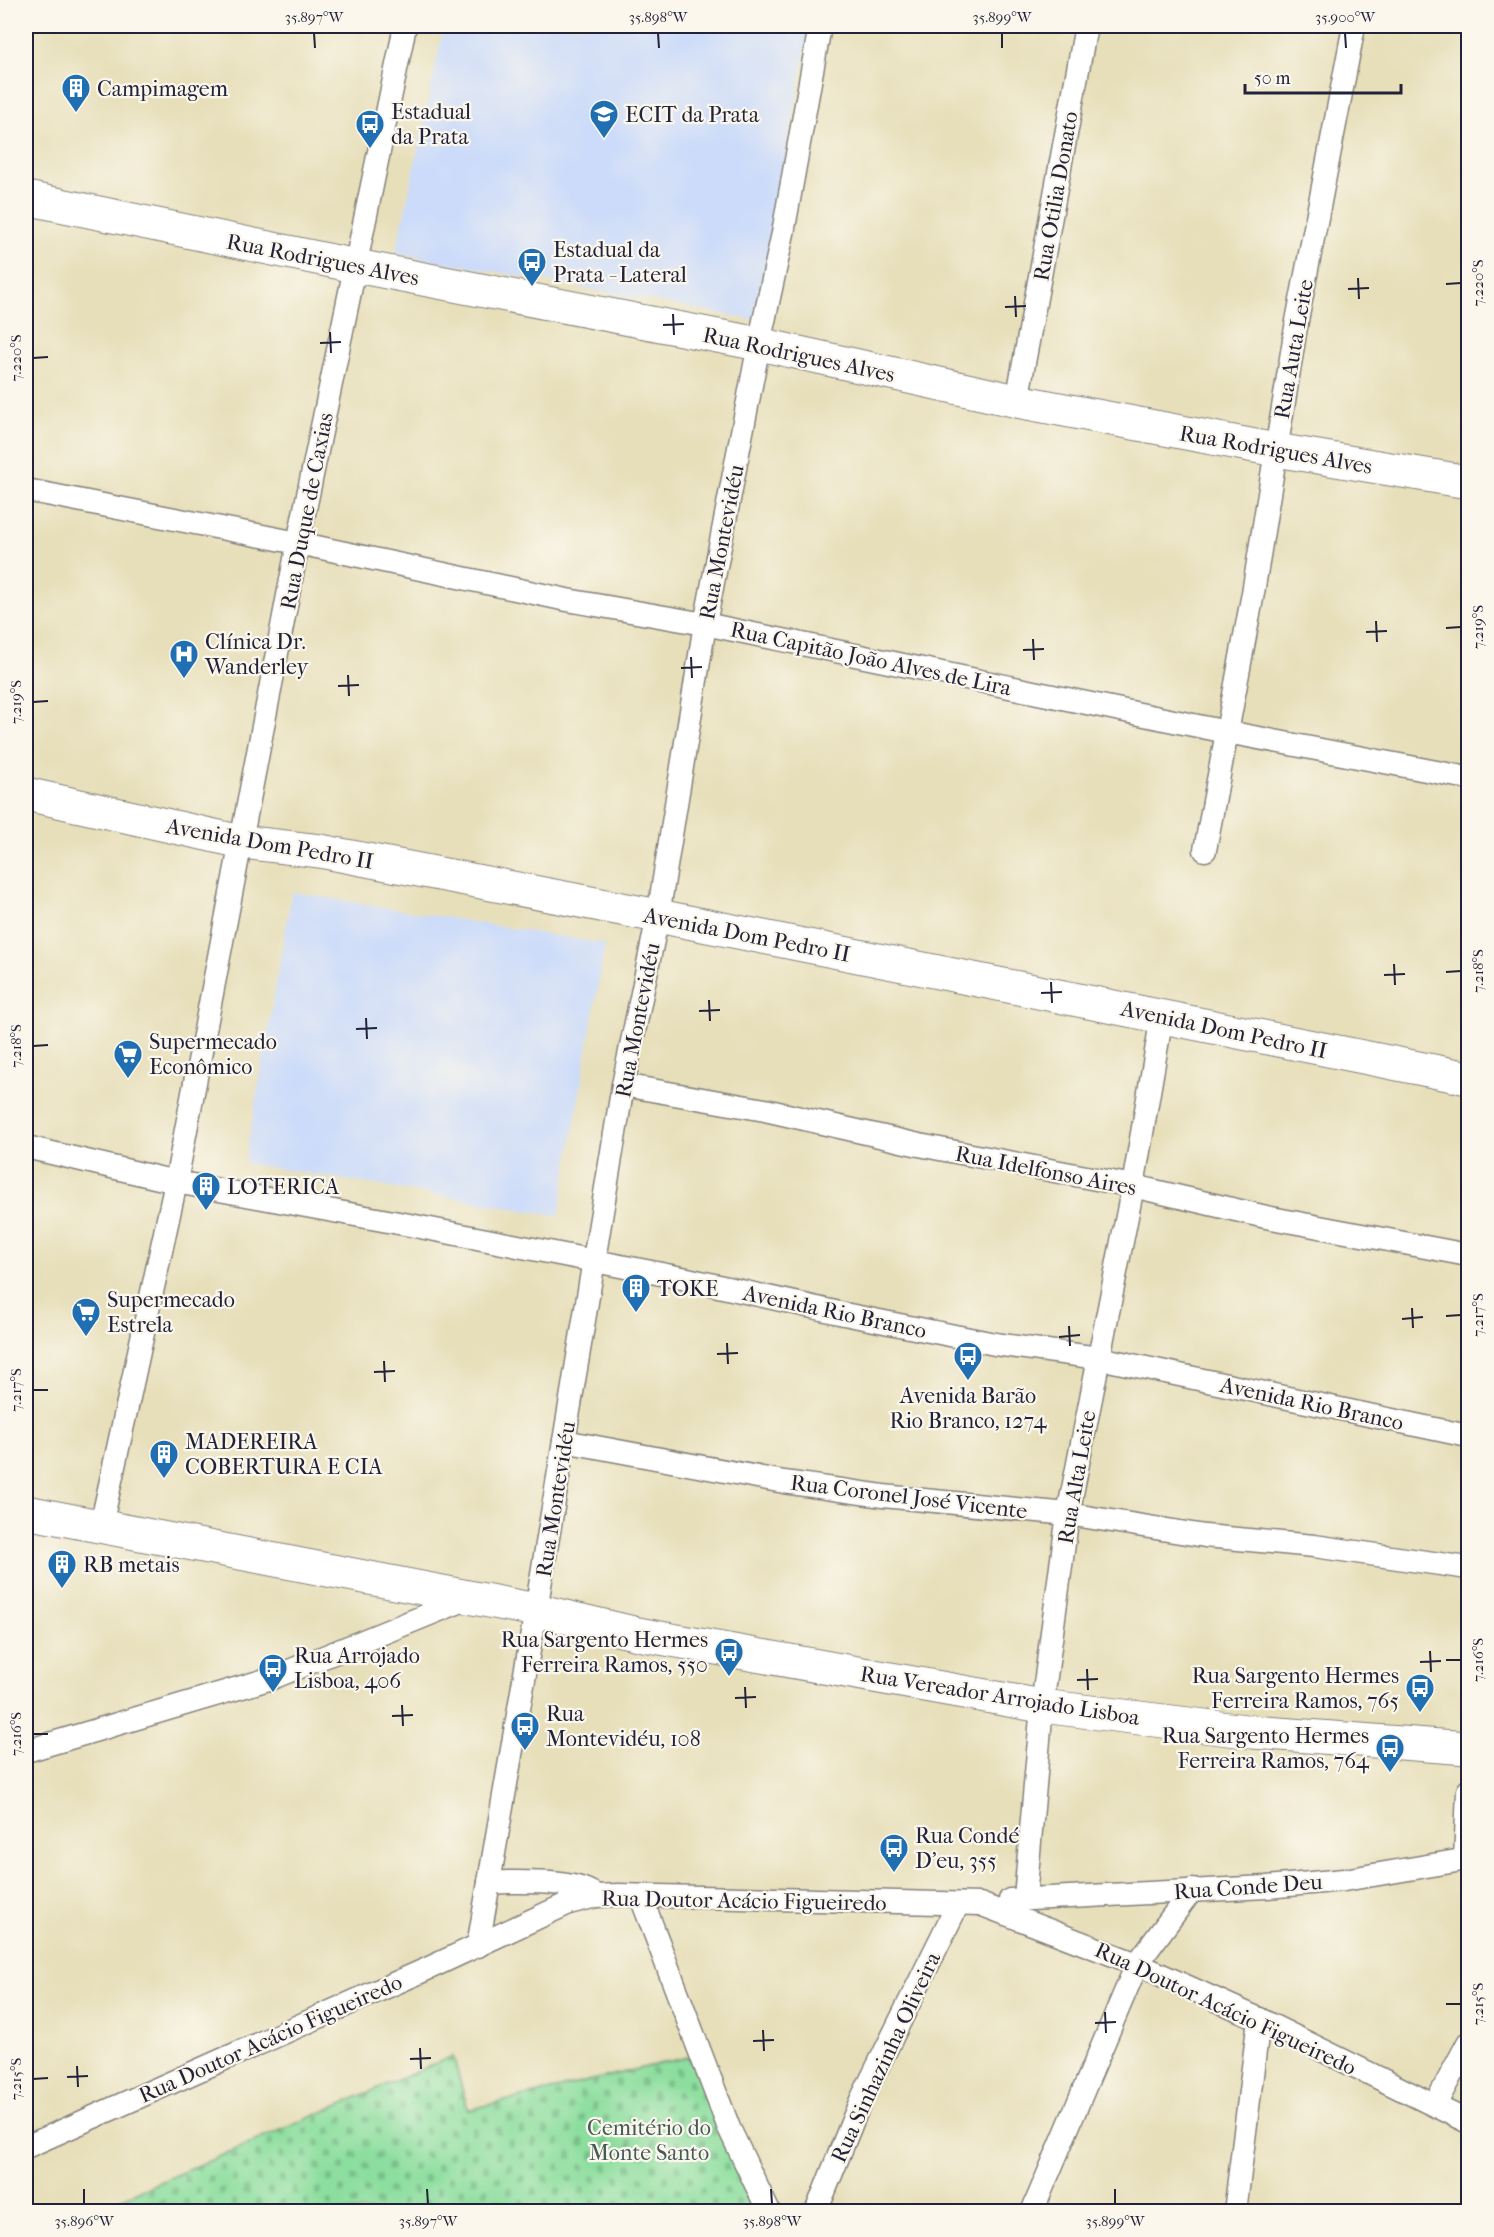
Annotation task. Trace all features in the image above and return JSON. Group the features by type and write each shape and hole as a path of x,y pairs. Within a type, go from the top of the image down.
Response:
{"main road":[{"name":"Rua Rodrigues Alves","path":"26,198 356,266 759,344 1017,401 1276,450 1468,482"},
{"name":"Avenida Dom Pedro II","path":"26,794 242,842 320,851 658,916 1468,1078"},
{"name":"Rua Vereador Arrojado Lisboa","path":"26,1512 536,1610 638,1634 1042,1706 1253,1732 1468,1748"}],"street":[{"name":"Rua Duque de Caxias","path":"101,1526 176,1182 298,543 405,26"},
{"name":"Rua Montevidéu","path":"478,1946 623,1085 658,916 705,624 759,344 783,233 820,26"},
{"name":"Rua Otilia Donato","path":"1017,401 1086,26"},
{"name":"Rua Auta Leite","path":"1206,850 1328,156 1354,26"},
{"name":"Rua Capitão João Alves de Lira","path":"26,490 298,543 567,600 705,624 1227,732 1468,778"},
{"name":"Rua Alta Leite","path":"1025,1898 1042,1706 1068,1514 1133,1186 1162,1016"},
{"name":"Rua Idelfonso Aires","path":"623,1085 765,1110 919,1145 1133,1186 1266,1217 1468,1255"},
{"name":"Avenida Rio Branco","path":"26,1147 176,1182 594,1261 995,1344 1099,1358 1468,1436"},
{"name":"Rua Coronel José Vicente","path":"564,1441 795,1484 883,1496 1068,1514 1205,1536 1314,1546 1468,1568"},
{"path":"26,1751 272,1678 469,1598"},
{"path":"1467,1859 1468,1791"},
{"name":"Rua Conde Deu","path":"1025,1898 1344,1880 1467,1859"},
{"path":"489,1882 561,1884 591,1892 596,1896"},
{"path":"1032,2211 1137,1964 1192,1890"},
{"name":"Rua Doutor Acácio Figueiredo","path":"26,2147 478,1946 569,1903 596,1896 698,1896 969,1904 1137,1964 1259,2019 1468,2122"},
{"path":"641,1897 729,2128 769,2211"},
{"path":"969,1904 1025,1898"},
{"name":"Rua Sinhazinha Oliveira","path":"816,2211 861,2100 969,1904"},
{"path":"1235,2211 1259,2019"},
{"path":"1435,2105 1468,2043"}],"shaded area":[{"name":"ECIT da Prata","path":"444,26 810,26 755,320 396,253"},
{"path":"292,892 605,944 559,1216 245,1163"}],"green space":[{"name":"Cemitério do Monte Santo","path":"453,2056 468,2110 692,2056 754,2211 90,2212"}],"place":[{"name":"Campimagem","path":"76,114"},
{"name":"ECIT da Prata","path":"604,140"},
{"name":"Estadual da Prata","path":"370,150"},
{"name":"Estadual da Prata - Lateral","path":"532,288"},
{"name":"Clínica Dr. Wanderley","path":"184,680"},
{"name":"Supermecado Econômico","path":"128,1080"},
{"name":"LOTERICA","path":"206,1212"},
{"name":"TOKE","path":"636,1314"},
{"name":"Supermecado Estrela","path":"86,1338"},
{"name":"Avenida Barão Rio Branco, 1274","path":"968,1382"},
{"name":"MADEREIRA COBERTURA E CIA","path":"164,1480"},
{"name":"RB metais","path":"62,1590"},
{"name":"Rua Sargento Hermes Ferreira Ramos, 550","path":"729,1678"},
{"name":"Rua Arrojado Lisboa, 406","path":"273,1694"},
{"name":"Rua Sargento Hermes Ferreira Ramos, 765","path":"1420,1714"},
{"name":"Rua Montevidéu, 108","path":"525,1752"},
{"name":"Rua Sargento Hermes Ferreira Ramos, 764","path":"1390,1774"},
{"name":"Rua Condé D'eu, 355","path":"894,1874"}]}
